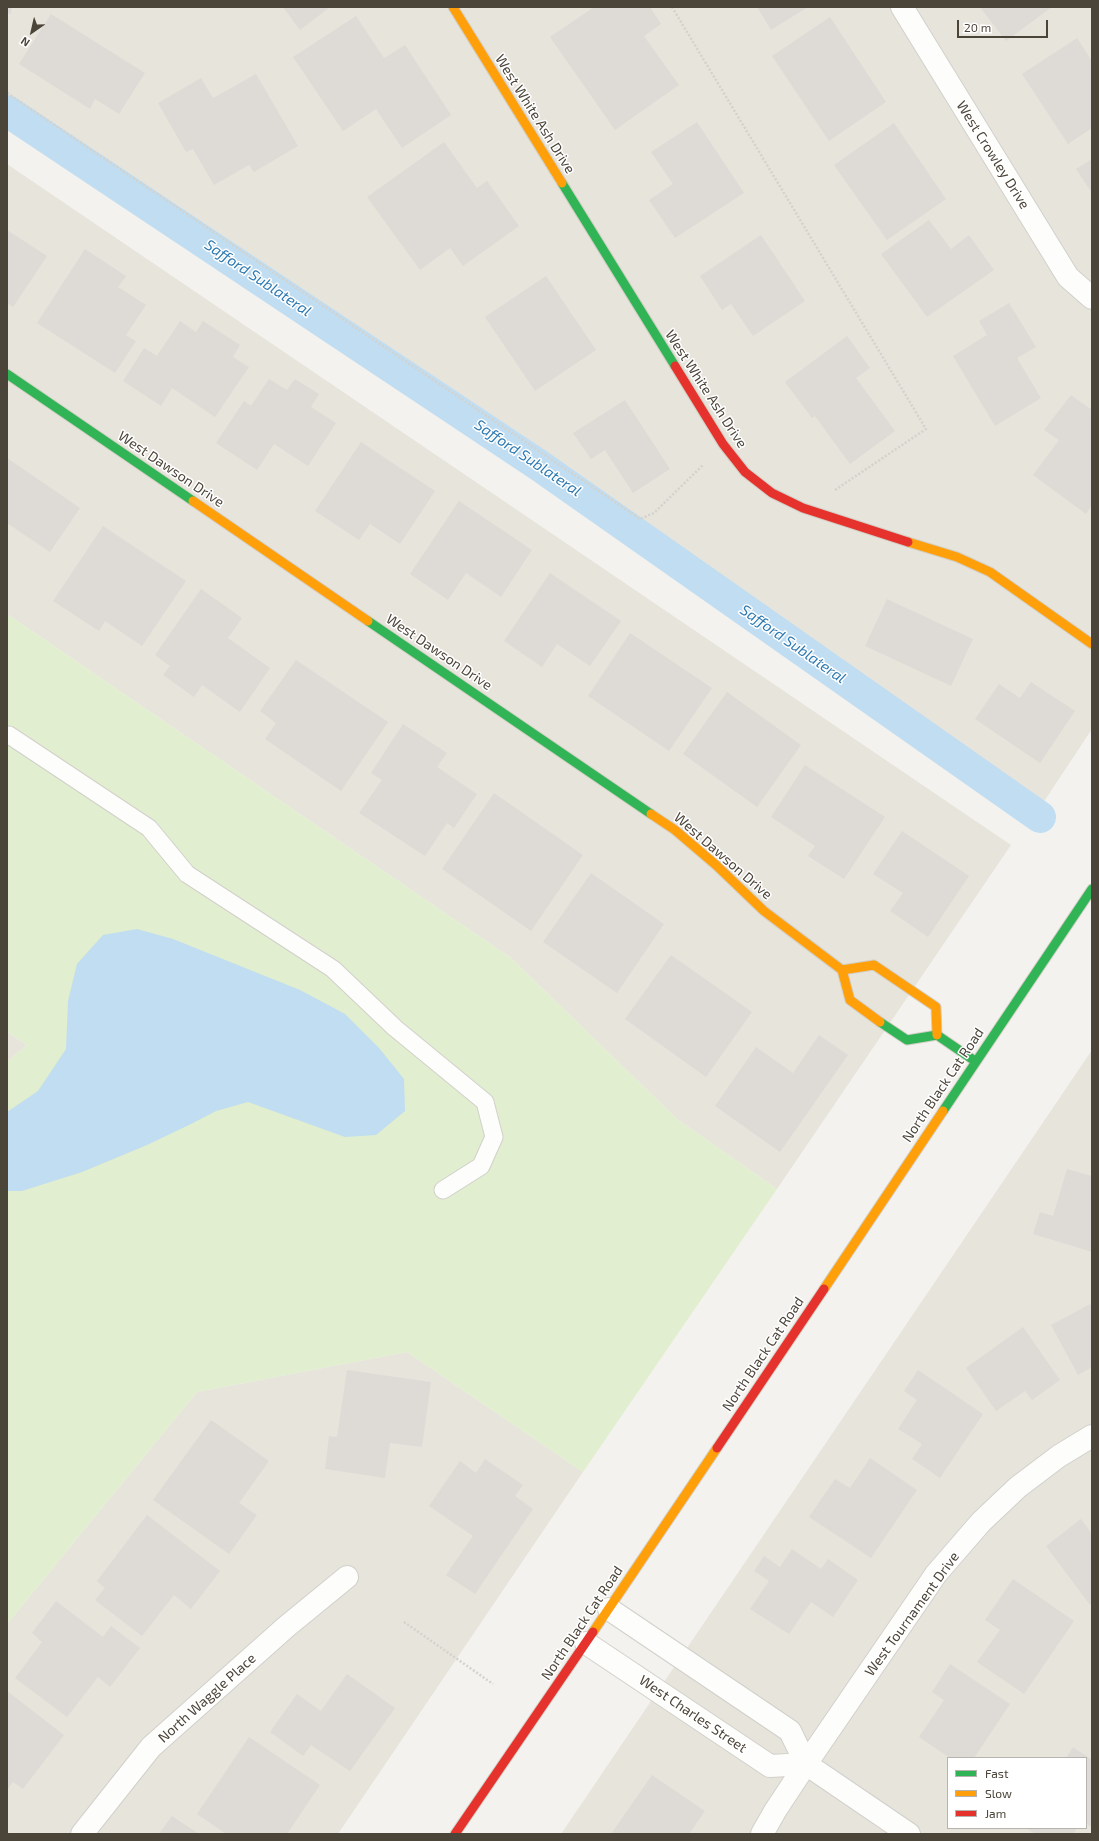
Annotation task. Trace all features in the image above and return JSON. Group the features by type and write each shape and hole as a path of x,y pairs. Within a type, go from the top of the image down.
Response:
{"street":[{"name":"West White Ash Drive","path":"453,7 723,444 745,472 772,493 803,508 957,556 990,572 1092,644"},
{"name":"West Crowley Drive","path":"902,7 1068,277 1092,298"},
{"name":"West Dawson Drive","path":"7,374 675,830 716,865 764,911 842,970"},
{"name":"North Black Cat Road","path":"455,1834 609,1609 975,1061 1092,889"},
{"path":"937,1035 936,1007 874,965 842,970 850,1000 892,1030 907,1040 937,1035 975,1061"},
{"name":"West Tournament Drive","path":"762,1834 775,1811 806,1764 936,1574 981,1522 1018,1487 1059,1456 1092,1436"},
{"name":"North Waggle Place","path":"82,1834 151,1747 286,1627 347,1577"},
{"path":"609,1609 790,1731 806,1764 909,1834"},
{"name":"West Charles Street","path":"586,1643 770,1766 806,1764"}],"lane":[{"path":"9,735 149,828 187,874 333,969 395,1028 485,1102 494,1137 481,1166 443,1190"}],"path":[{"path":"672,7 926,429 832,492"},
{"path":"7,93 640,519 654,513 703,465"},
{"path":"404,1622 493,1684"}],"shaded area":[{"path":"7,7 1092,7 1092,729 1043,803 7,100"},
{"path":"7,164 1011,845 777,1189 677,1119 511,958 7,614"},
{"path":"7,1032 27,1045 7,1062"},
{"path":"1092,1050 1092,1834 561,1834"},
{"path":"407,1352 583,1472 338,1834 7,1834 7,1624 197,1392"}],"green space":[{"path":"7,614 511,958 677,1119 777,1189 583,1472 407,1352 197,1392 7,1624 7,1062 27,1045 7,1032"}],"water":[{"path":"137,929 173,939 300,990 345,1014 379,1048 404,1079 405,1111 376,1135 345,1137 248,1102 216,1111 147,1145 82,1172 22,1191 7,1191 7,1112 38,1091 66,1049 68,1001 77,964 103,935"}],"building":[{"path":"7,7 12,7 11,14 7,13"},
{"path":"283,7 330,7 300,30"},
{"path":"594,7 650,7 661,24 644,36 679,85 615,130 550,37"},
{"path":"757,7 808,7 771,30"},
{"path":"980,7 1052,7 1006,41"},
{"path":"51,14 145,73 119,114 95,99 90,109 19,64"},
{"path":"356,16 384,58 405,45 451,115 402,148 376,109 343,131 293,57"},
{"path":"830,17 886,102 829,141 772,56"},
{"path":"1077,38 1092,61 1092,128 1068,144 1022,74"},
{"path":"256,74 298,146 254,172 249,165 214,185 193,149 186,152 158,103 201,78 213,98"},
{"path":"697,122 744,193 675,238 649,200 673,184 651,152"},
{"path":"894,123 946,199 887,240 834,165"},
{"path":"444,142 477,188 487,181 519,226 463,266 450,248 420,270 367,197"},
{"path":"1092,159 1092,193 1076,169"},
{"path":"929,220 951,249 969,235 994,270 927,317 881,254"},
{"path":"7,230 47,256 13,307 7,303"},
{"path":"761,235 805,301 753,336 731,304 722,310 700,276"},
{"path":"85,249 126,276 118,287 146,305 126,335 136,341 115,373 37,323"},
{"path":"546,276 596,350 535,391 485,317"},
{"path":"1009,303 1036,347 1017,358 1041,398 995,426 953,356 987,335 979,321"},
{"path":"180,321 196,332 203,321 240,345 233,357 249,367 215,417 172,388 161,406 123,381 144,348 157,356"},
{"path":"847,336 870,368 856,378 895,431 850,464 815,416 812,418 785,382"},
{"path":"269,379 287,390 295,379 319,394 311,407 336,423 308,466 274,444 257,470 216,443 244,401 251,406"},
{"path":"1071,395 1092,410 1092,505 1086,514 1033,475 1059,440 1044,430"},
{"path":"625,400 670,469 633,493 605,450 591,459 573,433"},
{"path":"361,442 435,491 400,544 370,524 359,540 315,511"},
{"path":"7,458 80,508 50,552 7,523"},
{"path":"459,501 532,550 501,597 466,573 448,600 410,574"},
{"path":"103,526 186,581 142,646 105,621 99,631 53,601"},
{"path":"550,573 621,621 590,666 557,644 542,667 504,641"},
{"path":"201,589 242,618 228,638 270,668 240,712 202,685 194,697 163,675 170,666 155,655"},
{"path":"887,599 973,639 951,686 865,646"},
{"path":"630,633 712,688 669,751 588,696"},
{"path":"296,660 388,722 341,791 265,739 276,723 260,711"},
{"path":"1031,682 1075,711 1040,763 975,719 999,684 1020,698"},
{"path":"727,692 801,745 757,807 683,754"},
{"path":"403,724 447,753 437,767 477,794 454,828 447,823 425,856 359,813 382,780 371,773"},
{"path":"805,765 885,817 844,879 808,856 815,846 771,817"},
{"path":"494,793 583,855 531,931 442,869"},
{"path":"902,831 969,876 928,937 890,911 903,893 873,874"},
{"path":"591,873 664,924 617,993 543,942"},
{"path":"671,955 752,1012 706,1077 625,1019"},
{"path":"819,1035 848,1055 780,1152 715,1106 756,1047 793,1073"},
{"path":"1067,1169 1092,1176 1092,1252 1033,1234 1040,1212 1053,1216"},
{"path":"1092,1303 1092,1367 1078,1375 1051,1325"},
{"path":"1023,1327 1060,1380 1032,1400 1025,1391 996,1411 966,1368"},
{"path":"347,1370 431,1382 422,1447 390,1443 385,1478 325,1469 329,1436 337,1437"},
{"path":"918,1370 983,1414 940,1478 912,1459 922,1444 898,1429 917,1400 904,1391"},
{"path":"211,1420 269,1461 239,1503 257,1515 229,1554 153,1500"},
{"path":"870,1458 917,1490 871,1558 809,1517 835,1479 850,1488"},
{"path":"485,1459 523,1485 515,1496 533,1509 475,1594 446,1575 473,1536 429,1506 460,1461 476,1473"},
{"path":"147,1515 220,1571 191,1609 174,1595 142,1636 95,1600 105,1588 97,1581"},
{"path":"1081,1519 1092,1534 1092,1603 1090,1605 1046,1546"},
{"path":"792,1549 821,1569 828,1559 858,1580 833,1617 811,1602 789,1634 750,1609 769,1581 754,1571 764,1556 780,1567"},
{"path":"1013,1579 1074,1621 1024,1694 977,1662 1000,1630 985,1620"},
{"path":"56,1601 103,1637 111,1626 140,1648 110,1687 98,1677 67,1717 15,1678 42,1642 32,1633"},
{"path":"950,1664 1010,1704 975,1757 949,1757 919,1737 944,1700 932,1692"},
{"path":"347,1674 395,1708 350,1771 311,1745 303,1756 270,1732 297,1694 321,1711"},
{"path":"7,1691 64,1735 23,1789 13,1782 7,1790"},
{"path":"249,1737 320,1785 287,1834 226,1834 197,1814"},
{"path":"1073,1747 1092,1760 1092,1828 1087,1824 1087,1757 1067,1757"},
{"path":"652,1775 705,1811 689,1834 611,1834"},
{"path":"172,1816 199,1834 159,1834"},
{"path":"1028,1829 1076,1829 1073,1834 1035,1834"}],"waterway":[{"name":"Safford Sublateral","path":"7,111 540,466 1040,817"}],"traffic: fast":[{"path":"562,183 675,366"},
{"path":"7,374 193,501"},
{"path":"368,621 651,814"},
{"path":"943,1111 1092,889"},
{"path":"880,1022 907,1040 937,1035 975,1061"}],"traffic: slow":[{"path":"453,7 562,183"},
{"path":"193,501 368,621"},
{"path":"908,542 957,557 990,572 1092,644"},
{"path":"651,814 675,830 716,865 764,911 842,970"},
{"path":"880,1022 850,1000 842,970 874,965 936,1007 937,1035"},
{"path":"824,1289 943,1111"},
{"path":"593,1632 717,1448"}],"traffic: jam":[{"path":"675,366 723,444 745,472 772,493 803,508 908,542"},
{"path":"717,1448 824,1289"},
{"path":"455,1834 593,1632"}]}
